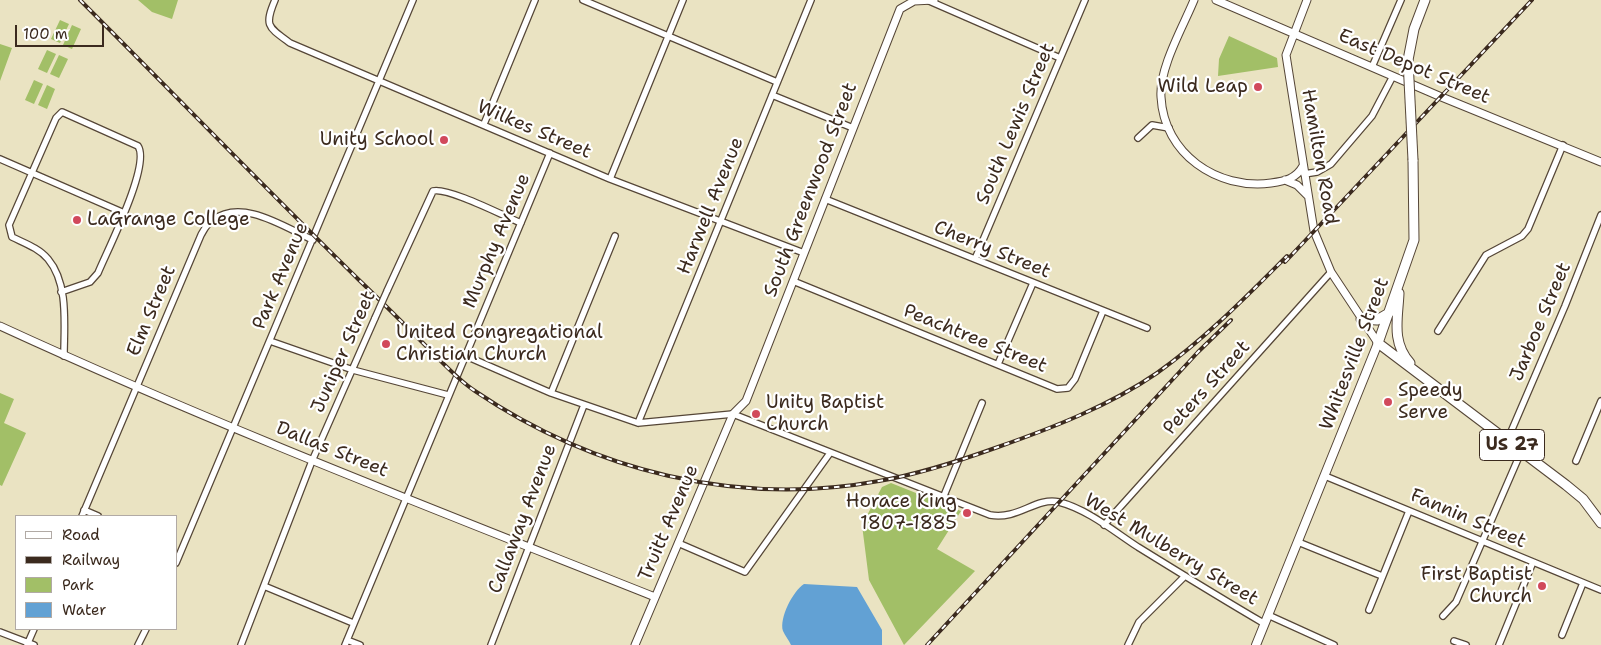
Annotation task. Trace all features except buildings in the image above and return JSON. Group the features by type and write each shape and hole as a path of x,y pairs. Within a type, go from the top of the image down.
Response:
{"highway":[{"name":"Whitesville Street","path":"1378,343 1414,240 1415,218 1408,60 1414,29 1425,0"},
{"path":"1399,283 1396,317 1398,343 1401,351 1418,373"},
{"path":"1361,319 1376,320 1389,313"},
{"name":"Hamilton Road","path":"1378,343 1583,499 1601,523"}],"main road":[{"name":"Whitesville Street","path":"1256,645 1378,343"}],"street":[{"name":"Wilkes Street","path":"275,0 268,16 269,27 290,43 610,179 804,253"},
{"name":"Park Avenue","path":"178,552 270,341 413,0"},
{"path":"484,124 535,0"},
{"path":"583,0 777,82"},
{"path":"610,179 683,0"},
{"name":"Harwell Avenue","path":"638,424 811,0"},
{"path":"926,0 1060,58"},
{"name":"South Greenwood Street","path":"733,414 746,401 900,9 909,2 934,0"},
{"name":"South Lewis Street","path":"975,259 1085,0"},
{"path":"1194,0 1166,69 1162,86 1162,103 1169,128 1187,156 1219,178 1248,184 1285,180 1295,177 1304,170 1317,172 1331,164 1372,116 1393,76"},
{"name":"East Depot Street","path":"1216,0 1601,162"},
{"name":"Hamilton Road","path":"1307,0 1286,55 1314,231 1331,272 1378,343"},
{"path":"1372,67 1401,0"},
{"path":"772,95 853,128"},
{"path":"61,292 90,282 98,273 136,182 140,150 127,140 62,112 56,118 9,225 12,237 47,258 55,270 61,292 64,356"},
{"path":"1138,138 1152,125 1169,128"},
{"path":"1438,331 1486,255 1522,236 1528,229 1563,145"},
{"name":"Murphy Avenue","path":"346,642 550,153"},
{"path":"0,159 32,175 124,213"},
{"path":"1285,180 1297,185 1309,199"},
{"name":"Juniper Street","path":"242,645 312,460 433,191 438,190 452,193 522,223"},
{"name":"Cherry Street","path":"825,199 1147,328"},
{"name":"Elm Street","path":"83,513 200,235 210,221 234,211 246,212 267,219 312,240"},
{"name":"Jarboe Street","path":"1507,441 1565,306 1601,215"},
{"path":"550,392 615,236"},
{"name":"Peters Street","path":"1104,525 1331,272"},
{"name":"Peachtree Street","path":"793,281 1058,389 1068,388 1075,379 1103,311"},
{"path":"998,364 1033,283"},
{"name":"Dallas Street","path":"0,326 64,356 312,460 655,597"},
{"path":"270,341 353,370 448,395"},
{"name":"West Mulberry Street","path":"466,356 550,392 638,424 733,414 943,498 998,516 1014,515 1047,502 1058,502 1104,525 1265,624"},
{"path":"1576,461 1601,401"},
{"path":"943,498 982,403"},
{"name":"Callaway Avenue","path":"491,645 584,404"},
{"name":"Truitt Avenue","path":"635,645 733,414"},
{"path":"1443,616 1456,602 1521,452"},
{"path":"678,543 745,572 830,453"},
{"name":"Fannin Street","path":"1324,476 1601,590"},
{"path":"1369,610 1409,511"},
{"path":"1298,542 1382,576"},
{"path":"1499,645 1533,562"},
{"path":"1128,645 1139,622 1185,576"},
{"path":"1562,634 1583,583"},
{"path":"264,586 353,623"},
{"path":"1268,616 1334,645"},
{"path":"0,632 30,644 34,630"},
{"path":"138,645 146,630"},
{"path":"1454,641 1466,645"},
{"path":"346,642 360,645"}],"green space":[{"path":"138,0 178,0 172,19 152,12"},
{"path":"60,20 69,24 60,43 51,39"},
{"path":"72,25 81,29 72,49 63,45"},
{"path":"1229,36 1277,58 1278,67 1218,76 1219,59"},
{"path":"0,44 12,48 0,81"},
{"path":"47,50 56,54 47,73 38,69"},
{"path":"59,55 68,59 59,78 50,74"},
{"path":"34,80 43,84 34,104 25,100"},
{"path":"47,85 55,89 47,109 38,105"},
{"path":"0,393 14,399 4,423 26,433 2,486 0,485"},
{"path":"891,483 961,511 937,549 975,571 904,645 869,580 862,525 882,487"}],"water":[{"path":"804,584 857,587 882,630 882,645 791,645 783,631 783,619 791,599"}],"railway":[{"path":"80,0 289,211 462,381 520,419 568,442 617,461 668,476 720,485 773,489 826,488 909,475 998,447 1100,406 1139,385 1175,360 1208,332 1287,256"},
{"path":"1285,262 1532,0"},
{"path":"927,645 1198,352 1231,320"}],"place":[{"name":"Wild Leap","path":"1258,87"},
{"name":"Unity School","path":"444,140"},
{"name":"LaGrange College","path":"77,220"},
{"name":"United Congregational Christian Church","path":"386,344"},
{"name":"Speedy Serve","path":"1388,402"},
{"name":"Unity Baptist Church","path":"756,414"},
{"name":"Horace King 1807-1885","path":"967,513"},
{"name":"First Baptist Church","path":"1542,586"}]}
